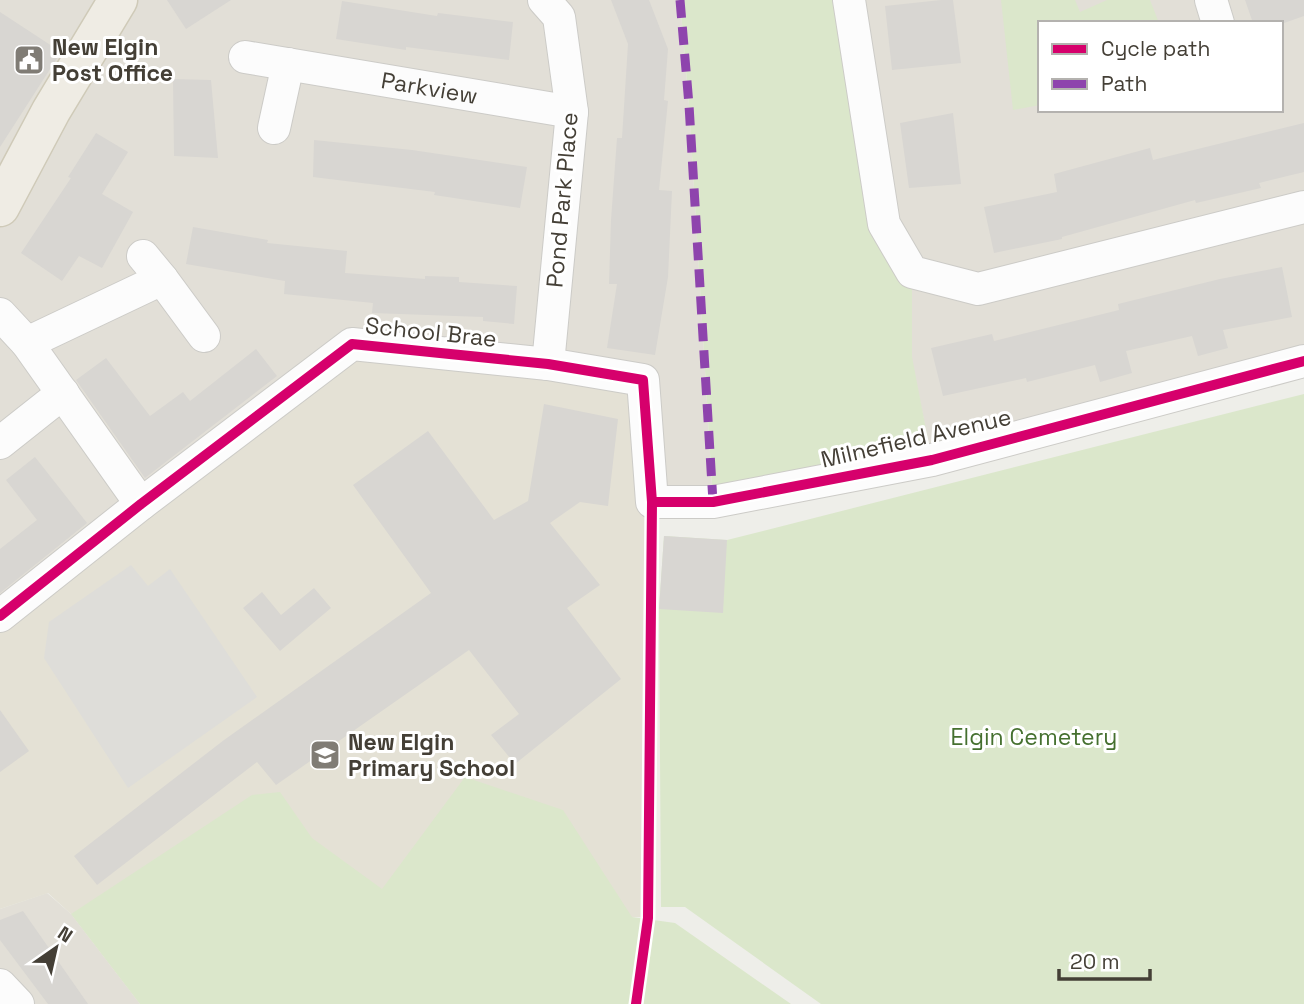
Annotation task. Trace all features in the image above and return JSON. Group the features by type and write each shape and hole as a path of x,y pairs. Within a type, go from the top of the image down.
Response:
{"main road":[{"path":"0,207 51,111 118,0"}],"street":[{"name":"Pond Park Place","path":"544,0 559,17 572,111 548,365"},
{"path":"849,0 884,224 912,272 978,289 1304,207"},
{"path":"1211,0 1216,21"},
{"name":"Parkview","path":"245,57 572,111"},
{"path":"274,128 288,64"},
{"path":"27,344 152,267 204,336"},
{"path":"0,314 27,344 141,504"},
{"name":"School Brae","path":"0,616 141,504 352,344 548,365 643,380"},
{"name":"Milnefield Avenue","path":"643,380 652,502 713,502 932,460 1304,361"},
{"path":"0,443 63,393"},
{"path":"0,985 18,1004"}],"shaded area":[{"path":"0,0 112,0 83,60 131,16 134,0 680,0 713,502 0,616"},
{"path":"849,0 1304,0 1304,361 932,460 884,224"},
{"name":"New Elgin Primary School","path":"352,344 643,380 652,502 648,917 632,917 140,1004 71,914 48,893 0,909 0,616"},
{"path":"131,565 148,586 170,569 257,697 128,788 44,658 49,622"},
{"path":"47,893 71,914 140,1004 0,1004 0,909"}],"green space":[{"path":"680,0 849,0 884,224 912,272 912,357 932,460 713,502"},
{"path":"1001,0 1075,0 1080,12 1107,0 1150,0 1158,21 1038,21 1038,105 1013,110"},
{"name":"Elgin Cemetery","path":"1304,394 1304,1004 821,1004 685,907 661,907 659,609 664,536 727,540"},
{"path":"465,777 563,810 632,917 675,923 791,1004 140,1004 71,914 252,795 280,792 312,838 382,889"}],"building":[{"path":"167,0 231,0 186,29"},
{"path":"611,0 649,0 668,49 664,100 668,101 659,190 672,191 668,277 655,355 607,348 617,284 609,284 611,220 617,138 622,138 628,44"},
{"path":"953,0 961,63 892,70 885,6"},
{"path":"1245,0 1304,0 1304,16 1284,23 1252,21"},
{"path":"342,1 437,16 438,13 513,22 509,60 406,47 406,50 336,39"},
{"path":"0,12 61,52 0,147"},
{"path":"173,79 211,80 218,158 174,156"},
{"path":"953,113 961,184 909,188 900,123"},
{"path":"1304,123 1304,172 1259,183 1261,188 1196,203 1195,200 1062,239 994,253 984,207 1057,192 1054,174 1150,148 1153,160"},
{"path":"96,133 128,152 102,194 133,212 102,268 79,256 62,281 21,253 71,178 68,177"},
{"path":"314,140 412,150 527,167 520,208 434,195 435,192 313,177"},
{"path":"193,227 268,240 267,243 347,251 345,273 425,279 425,276 459,277 459,282 517,286 514,324 483,321 483,317 372,313 373,303 284,294 285,281 186,264"},
{"path":"1282,267 1292,317 1223,330 1228,348 1198,356 1192,336 1126,351 1132,373 1100,382 1095,365 1027,382 1026,378 943,396 931,348 992,334 994,341 1119,310 1118,304"},
{"path":"256,349 277,376 145,478 76,380 106,358 150,416 183,392 190,401"},
{"path":"544,404 618,419 608,506 580,502 550,523 600,585 567,608 621,679 515,764 491,735 519,714 469,650 276,785 257,762 97,885 74,856 224,740 431,593 353,485 428,431 494,520 528,501"},
{"path":"35,457 87,523 0,593 0,549 37,520 6,480"},
{"path":"664,536 727,540 723,613 659,609"},
{"path":"314,588 331,608 280,651 243,608 262,592 281,615"},
{"path":"0,710 29,751 0,772"},
{"path":"23,911 88,1004 48,1004 0,940 0,920"}],"marked path":[{"path":"680,0 713,502"}],"cycle path":[{"path":"0,616 141,504 352,344 548,364 643,380 652,502 648,918 636,1004"},
{"path":"652,502 713,502 932,460 1304,361"}],"place":[{"name":"New Elgin Post Office","path":"29,60"},
{"name":"New Elgin Primary School","path":"325,755"}]}
